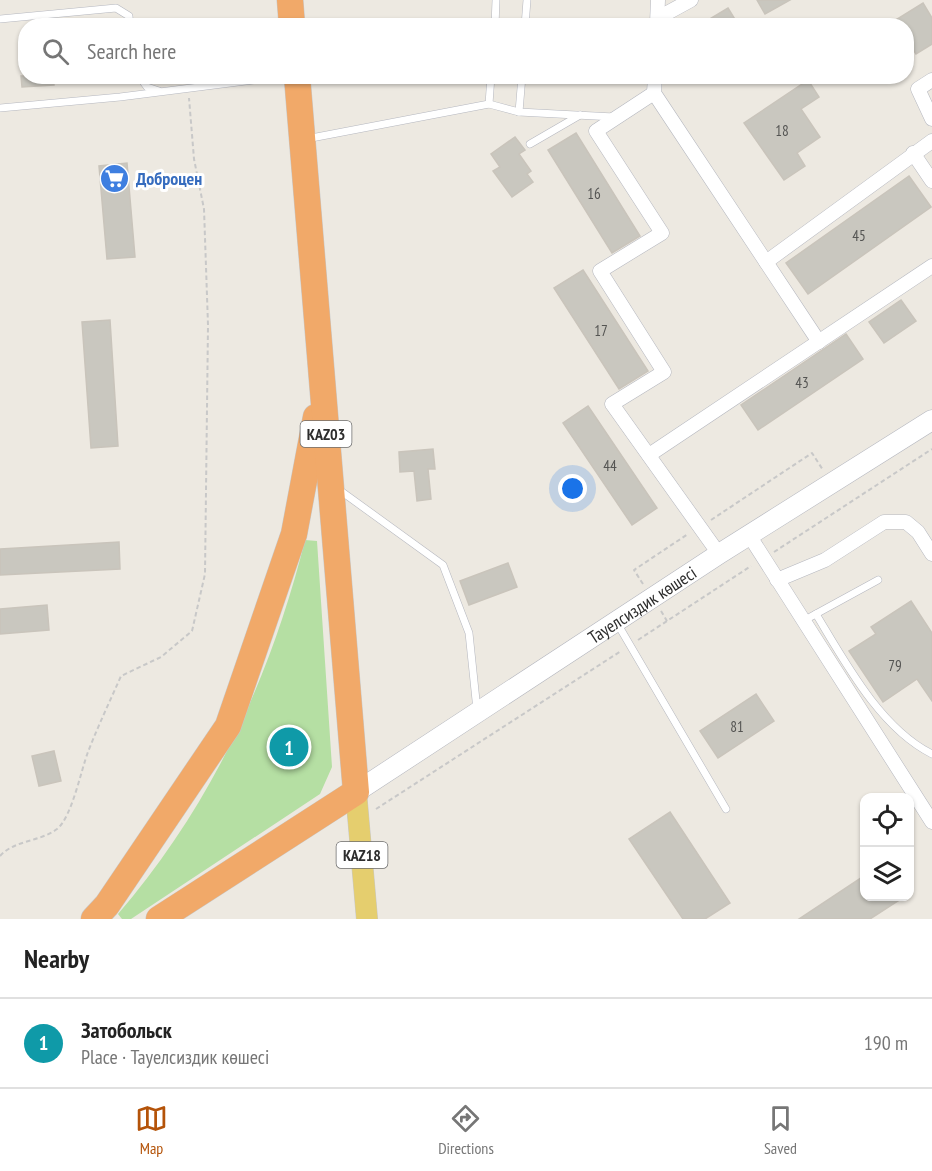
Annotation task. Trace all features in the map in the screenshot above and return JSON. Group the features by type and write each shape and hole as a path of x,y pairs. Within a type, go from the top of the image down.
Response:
{"highway":[{"name":"KАZ03","path":"298,84 356,792"},
{"name":"KАZ03","path":"94,919 107,905 228,726 294,534 322,381"},
{"path":"159,919 356,792"}],"main road":[{"name":"KAZ18","path":"356,792 367,919"}],"street":[{"path":"657,18 658,0"},
{"path":"663,18 691,0"},
{"path":"932,80 918,89 932,119"},
{"path":"655,84 654,93 819,342"},
{"path":"654,93 596,131 662,233 600,271 664,372 612,404 719,554"},
{"path":"766,262 932,141"},
{"path":"913,153 932,181"},
{"path":"649,455 932,266"},
{"name":"Тауелсиздик көшесі","path":"356,792 477,710 932,420"},
{"path":"777,580 825,560 884,522 906,522 918,532 932,554"},
{"path":"749,535 932,822"}],"lane":[{"path":"495,18 496,0"},
{"path":"526,18 527,0"},
{"path":"0,19 116,8 129,18"},
{"path":"145,84 161,92"},
{"path":"0,108 222,84"},
{"path":"489,104 490,84"},
{"path":"519,112 521,84"},
{"path":"302,140 489,104 519,112 616,117"},
{"path":"530,144 580,115"},
{"path":"330,483 443,565 469,633 477,710"},
{"path":"803,621 878,580"},
{"path":"816,614 848,667 893,726 917,746 932,754"},
{"path":"616,621 726,809"}],"path":[{"path":"0,855 7,848 37,840 60,827 73,798 87,755 122,676 161,657 192,631 205,574 208,325 204,267 204,209 194,159 190,88"},
{"path":"376,809 932,449"},
{"path":"667,621 634,570 699,527 813,453 845,505"}],"green space":[{"path":"305,540 317,541 332,767 320,794 131,919 122,919 118,914 182,829 234,738 275,641"}],"building":[{"path":"757,0 790,0 765,14"},
{"path":"923,3 932,18 932,44 916,54 914,51 914,18 899,18"},
{"path":"728,8 734,18 711,18"},
{"path":"22,84 54,85 22,87"},
{"path":"802,84 811,84 819,97 801,109 820,137 797,153 805,166 784,180 744,123"},
{"path":"576,133 640,236 612,253 548,150"},
{"path":"515,137 525,150 519,154 531,171 527,174 533,182 512,197 493,171 500,167 491,154"},
{"path":"127,163 135,257 107,259 99,166"},
{"path":"909,176 931,207 808,294 786,263"},
{"path":"583,270 648,371 619,389 554,288"},
{"path":"901,300 916,321 884,343 869,322"},
{"path":"110,320 118,446 91,448 82,322"},
{"path":"846,334 863,359 758,430 741,405"},
{"path":"588,406 657,508 632,525 563,423"},
{"path":"433,449 435,469 428,469 431,499 417,501 414,471 400,472 399,452"},
{"path":"119,542 120,569 0,575 0,549"},
{"path":"508,563 517,587 469,605 460,581"},
{"path":"911,601 932,633 932,701 917,679 883,702 849,651 876,634 871,627"},
{"path":"47,605 49,630 0,634 0,609"},
{"path":"756,694 774,721 718,758 700,731"},
{"path":"54,751 61,781 39,786 32,756"},
{"path":"670,812 730,903 705,919 683,919 629,839"},
{"path":"860,879 860,901 898,901 870,919 799,919"}],"place":[{"name":"Доброцен","path":"115,178"},
{"name":"Затобольск","path":"289,747"}]}
